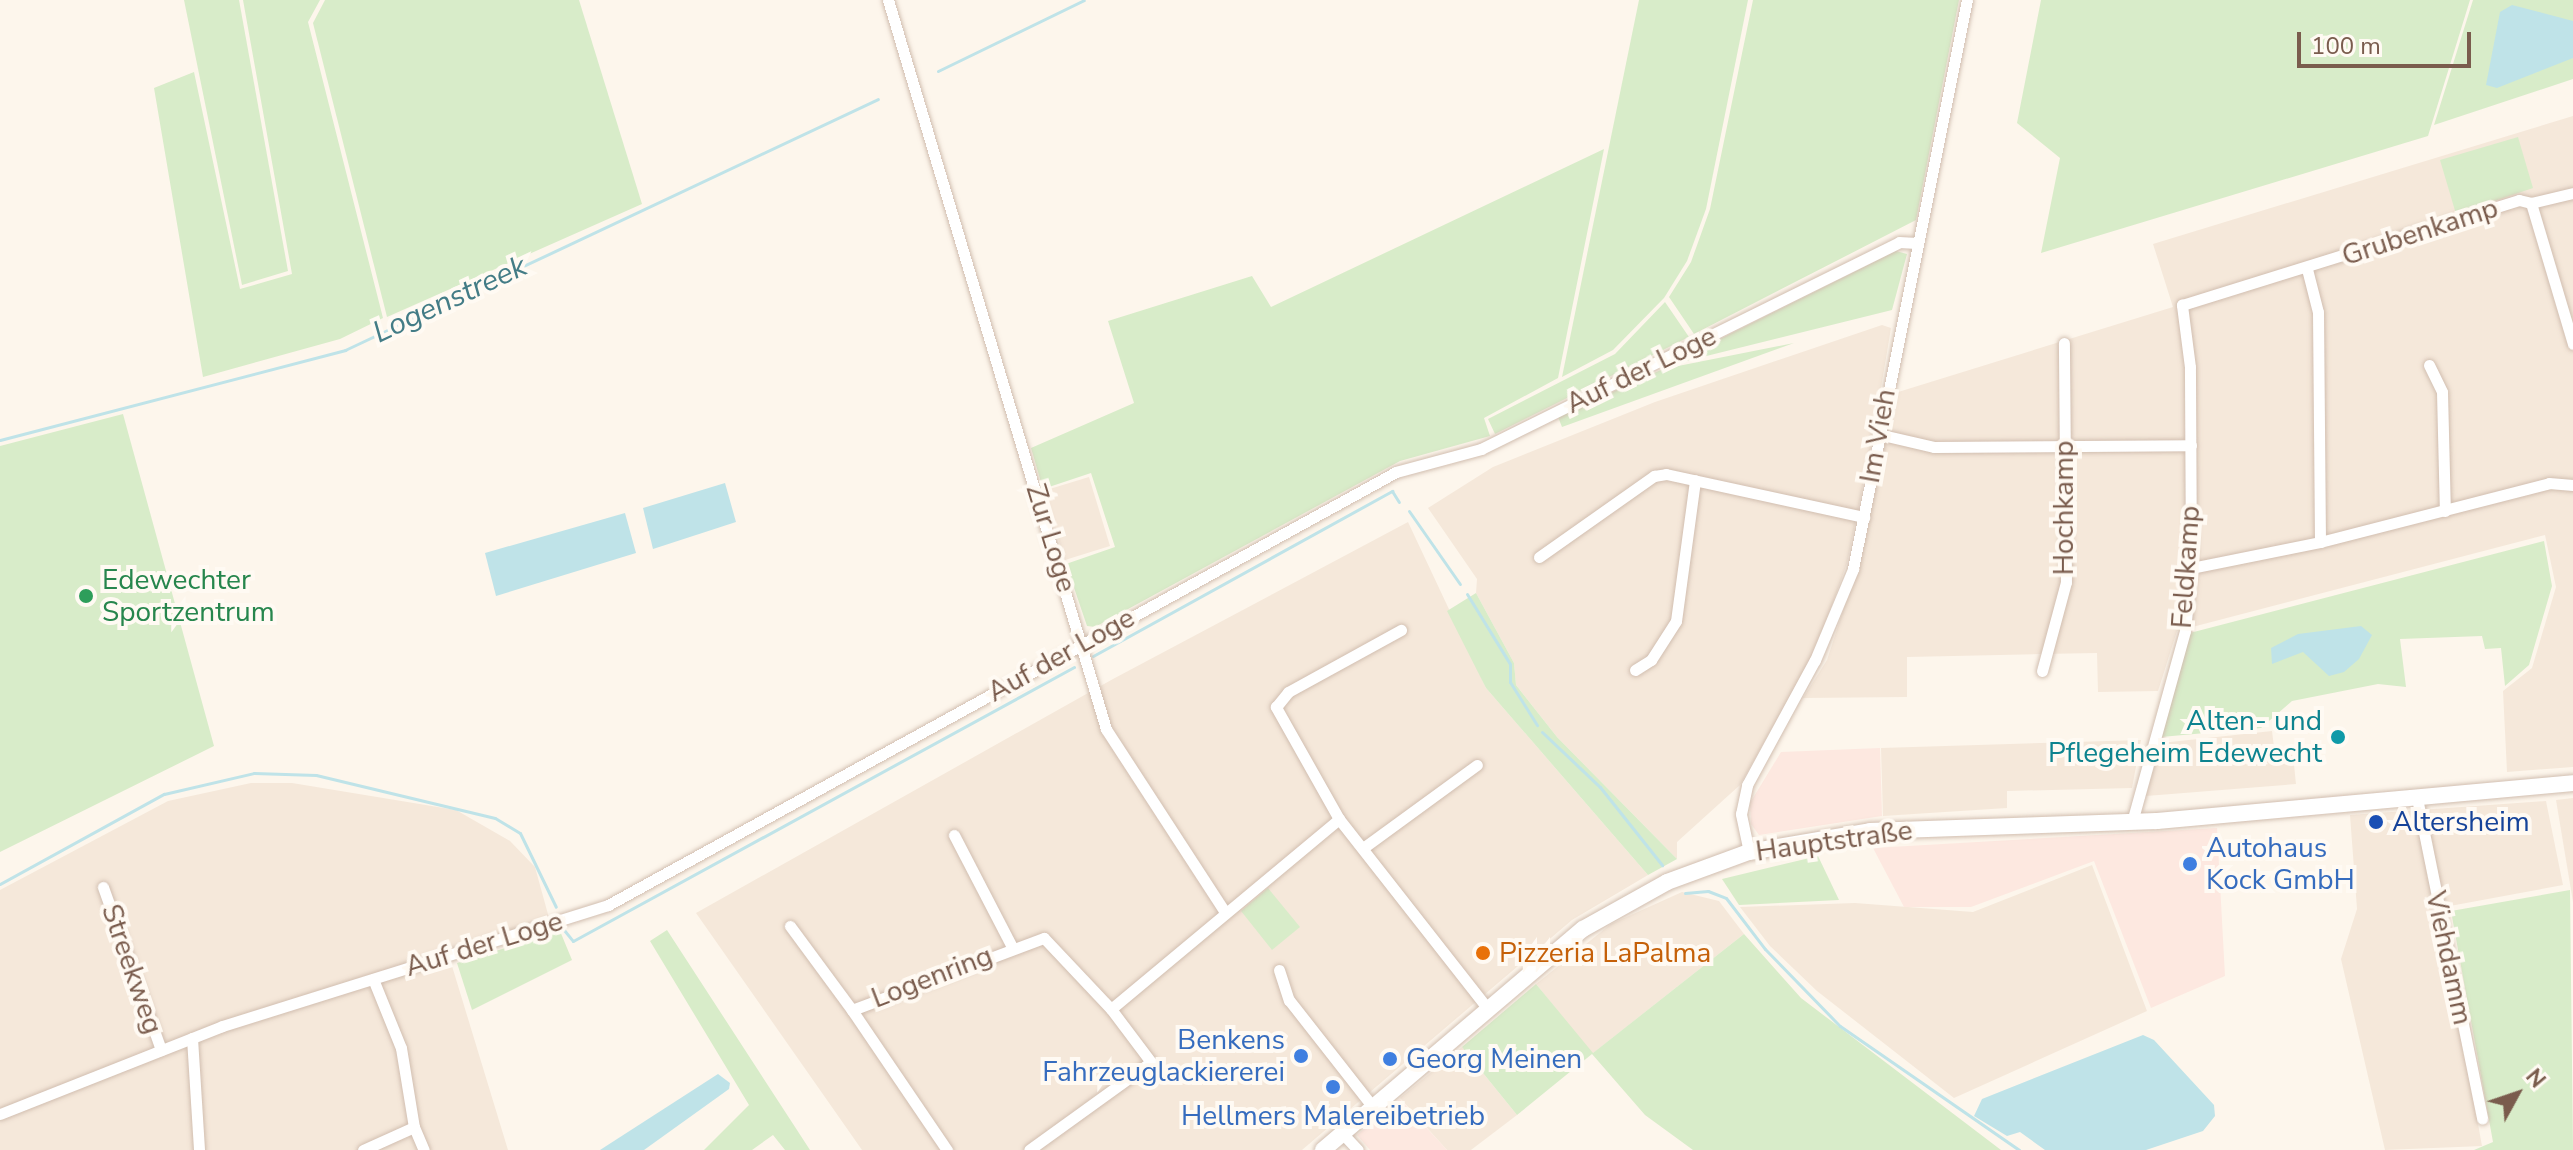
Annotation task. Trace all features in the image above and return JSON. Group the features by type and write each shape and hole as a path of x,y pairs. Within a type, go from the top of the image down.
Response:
{"main road":[{"path":"2417,798 2573,783"},
{"name":"Hauptstraße","path":"1323,1150 1560,945 1667,882 1749,852 1870,831 2203,818 2417,798"}],"street":[{"name":"Zur Loge","path":"888,0 1083,643 1106,729 1224,911"},
{"name":"Im Vieh","path":"1749,852 1741,801 1836,614 1864,517 1878,434 1967,0"},
{"path":"2531,203 2573,193"},
{"name":"Grubenkamp","path":"2182,305 2307,269 2519,200 2531,203 2569,311 2573,344"},
{"name":"Auf der Loge","path":"0,1114 192,1038 608,905 1396,472 1481,449 1899,242 1917,243"},
{"name":"Grubenkamp","path":"2307,269 2318,312 2320,542"},
{"name":"Feldkamp","path":"2132,822 2185,631 2191,568 2191,445 2182,305"},
{"name":"Hochkamp","path":"2042,671 2066,582 2064,343"},
{"path":"2429,365 2442,392 2445,511"},
{"path":"1878,434 1934,447 2191,445"},
{"path":"1539,557 1654,476 1695,480 1864,517"},
{"path":"1635,670 1651,660 1676,621 1695,480"},
{"path":"2191,568 2320,542 2549,483 2573,485"},
{"path":"1401,630 1288,692 1276,707 1339,819 1487,1008"},
{"path":"1363,848 1477,765"},
{"name":"Viehdamm","path":"2417,798 2482,1118"},
{"path":"1111,1009 1224,911 1339,819"},
{"name":"Logenring","path":"954,835 1012,947"},
{"name":"Streekweg","path":"103,887 161,1050"},
{"name":"Logenring","path":"790,926 852,1010 947,1150"},
{"name":"Logenring","path":"852,1010 1012,947 1044,938 1053,942 1111,1009 1151,1062 1029,1150"},
{"path":"1279,970 1289,1000 1372,1106"},
{"path":"373,979 401,1048 414,1127 424,1150"},
{"path":"192,1038 200,1147"},
{"path":"363,1150 414,1127"},
{"path":"1342,1133 1358,1150"}],"shaded area":[{"path":"2573,116 2573,767 2507,772 2503,691 2532,668 2556,587 2545,535 2177,631 2158,691 2098,692 2097,653 2042,654 1907,657 1907,697 1803,698 1827,660 1856,571 1895,393 2173,307 2153,244"},
{"path":"1882,325 1891,328 1873,436 1847,563 1816,650 1740,785 1677,842 1677,859 1557,737 1516,685 1514,663 1476,593 1477,579 1428,508 1493,467 1655,402"},
{"path":"1089,477 1110,546 1065,560 1043,491"},
{"path":"1408,522 1486,688 1648,875 1572,920 1302,1150 862,1150 696,913 1113,679"},
{"path":"2272,731 2275,755 2293,755 2296,784 2146,796 2161,743"},
{"path":"2141,740 2132,788 2007,791 2007,808 1883,816 1881,748"},
{"path":"1880,748 1882,816 1759,835 1751,824 1750,803 1781,752"},
{"path":"251,783 292,783 456,810 510,841 535,867 549,918 445,958 452,966 508,1150 0,1150 0,890 168,801"},
{"path":"2573,798 2573,902 2556,800"},
{"path":"2546,801 2563,885 2439,908 2482,1146 2385,1150 2341,959 2357,909 2350,815"},
{"path":"2217,828 2225,976 2151,1008 2094,861 1971,907 1904,907 1873,848"},
{"path":"2092,865 2147,1011 1954,1098 1817,991 1770,946 1740,907 1855,903 1973,912"},
{"path":"1682,892 1719,901 1744,934 1592,1054 1536,984 1611,924"},
{"path":"1462,1047 1517,1115 1471,1150 1447,1150 1400,1098"},
{"path":"1400,1099 1447,1150 1370,1150 1357,1135"}],"green space":[{"path":"184,0 239,0 288,271 242,285"},
{"path":"243,0 320,0 308,22 383,318 340,339 203,377 154,88 194,72 240,289 292,274"},
{"path":"325,0 579,0 642,204 387,317 313,23"},
{"path":"1639,0 1748,0 1706,209 1687,261 1664,298 1613,350 1562,377"},
{"path":"1753,0 1959,0 1916,220 1694,334 1669,297 1691,262 1710,209"},
{"path":"2041,0 2470,0 2428,136 2041,253 2060,158 2017,123"},
{"path":"2473,0 2573,0 2573,79 2434,125"},
{"path":"2518,137 2533,188 2456,214 2440,160"},
{"path":"1604,149 1558,378 1484,418 1490,436 1400,461 1095,627 1087,626 1066,564 1115,547 1091,473 1043,489 1031,448 1134,403 1108,321 1252,276 1271,307"},
{"path":"1896,251 1907,254 1892,310 1666,366"},
{"path":"1665,302 1689,337 1495,434 1488,419 1615,354"},
{"path":"1794,343 1562,427 1558,417 1663,369"},
{"name":"Edewechter Sportzentrum","path":"123,414 214,746 0,852 0,446"},
{"path":"2544,541 2552,586 2529,665 2505,686 2501,648 2485,649 2482,636 2400,639 2406,687 2378,684 2292,701 2261,728 2161,737 2186,634"},
{"path":"1476,593 1514,663 1516,685 1557,737 1677,859 1648,875 1486,688 1447,611"},
{"path":"1818,856 1839,900 1739,905 1722,879"},
{"path":"1268,888 1300,927 1272,950 1241,911"},
{"path":"2570,890 2573,1150 2474,1150 2493,1142 2451,911"},
{"path":"667,930 810,1150 785,1150 773,1135 752,1150 704,1150 749,1105 650,941"},
{"path":"560,931 572,960 472,1010 457,963"},
{"path":"1744,934 1801,998 2001,1150 1693,1150 1645,1115 1592,1054 1517,1115 1462,1047 1536,984 1593,1053"}],"water":[{"path":"2512,5 2573,21 2573,58 2497,88 2486,85 2500,12"},
{"path":"725,483 736,522 653,549 643,508"},
{"path":"625,513 636,553 496,596 485,553"},
{"path":"2361,626 2372,635 2359,659 2344,672 2329,676 2303,652 2272,664 2271,648 2298,634"},
{"path":"2143,1035 2154,1040 2214,1105 2215,1116 2203,1131 2146,1150 2045,1150 2020,1132 2007,1136 1974,1116 1982,1099"},
{"path":"718,1074 730,1083 729,1089 644,1150 600,1150"}],"waterway":[{"name":"Logenstreek","path":"938,71 1084,0"},
{"name":"Logenstreek","path":"0,440 345,350 878,99"},
{"path":"1093,656 1392,491 1399,502"},
{"path":"1409,511 1460,584"},
{"path":"1467,594 1510,664 1510,682 1537,725"},
{"path":"564,930 573,941 1074,667"},
{"path":"1542,732 1600,787 1662,865"},
{"path":"0,884 164,794 254,773 316,775 495,818 520,833 556,907"},
{"path":"1685,893 1708,891 1726,898 1765,949 1840,1026 2019,1150"}],"place":[{"name":"Edewechter Sportzentrum","path":"86,596"},
{"name":"Alten- und Pflegeheim Edewecht","path":"2338,737"},
{"name":"Altersheim","path":"2376,822"},
{"name":"Autohaus Kock GmbH","path":"2190,864"},
{"name":"Pizzeria LaPalma","path":"1483,953"},
{"name":"Benkens Fahrzeuglackiererei","path":"1301,1056"},
{"name":"Georg Meinen","path":"1390,1059"},
{"name":"Hellmers Malereibetrieb","path":"1333,1087"}]}
